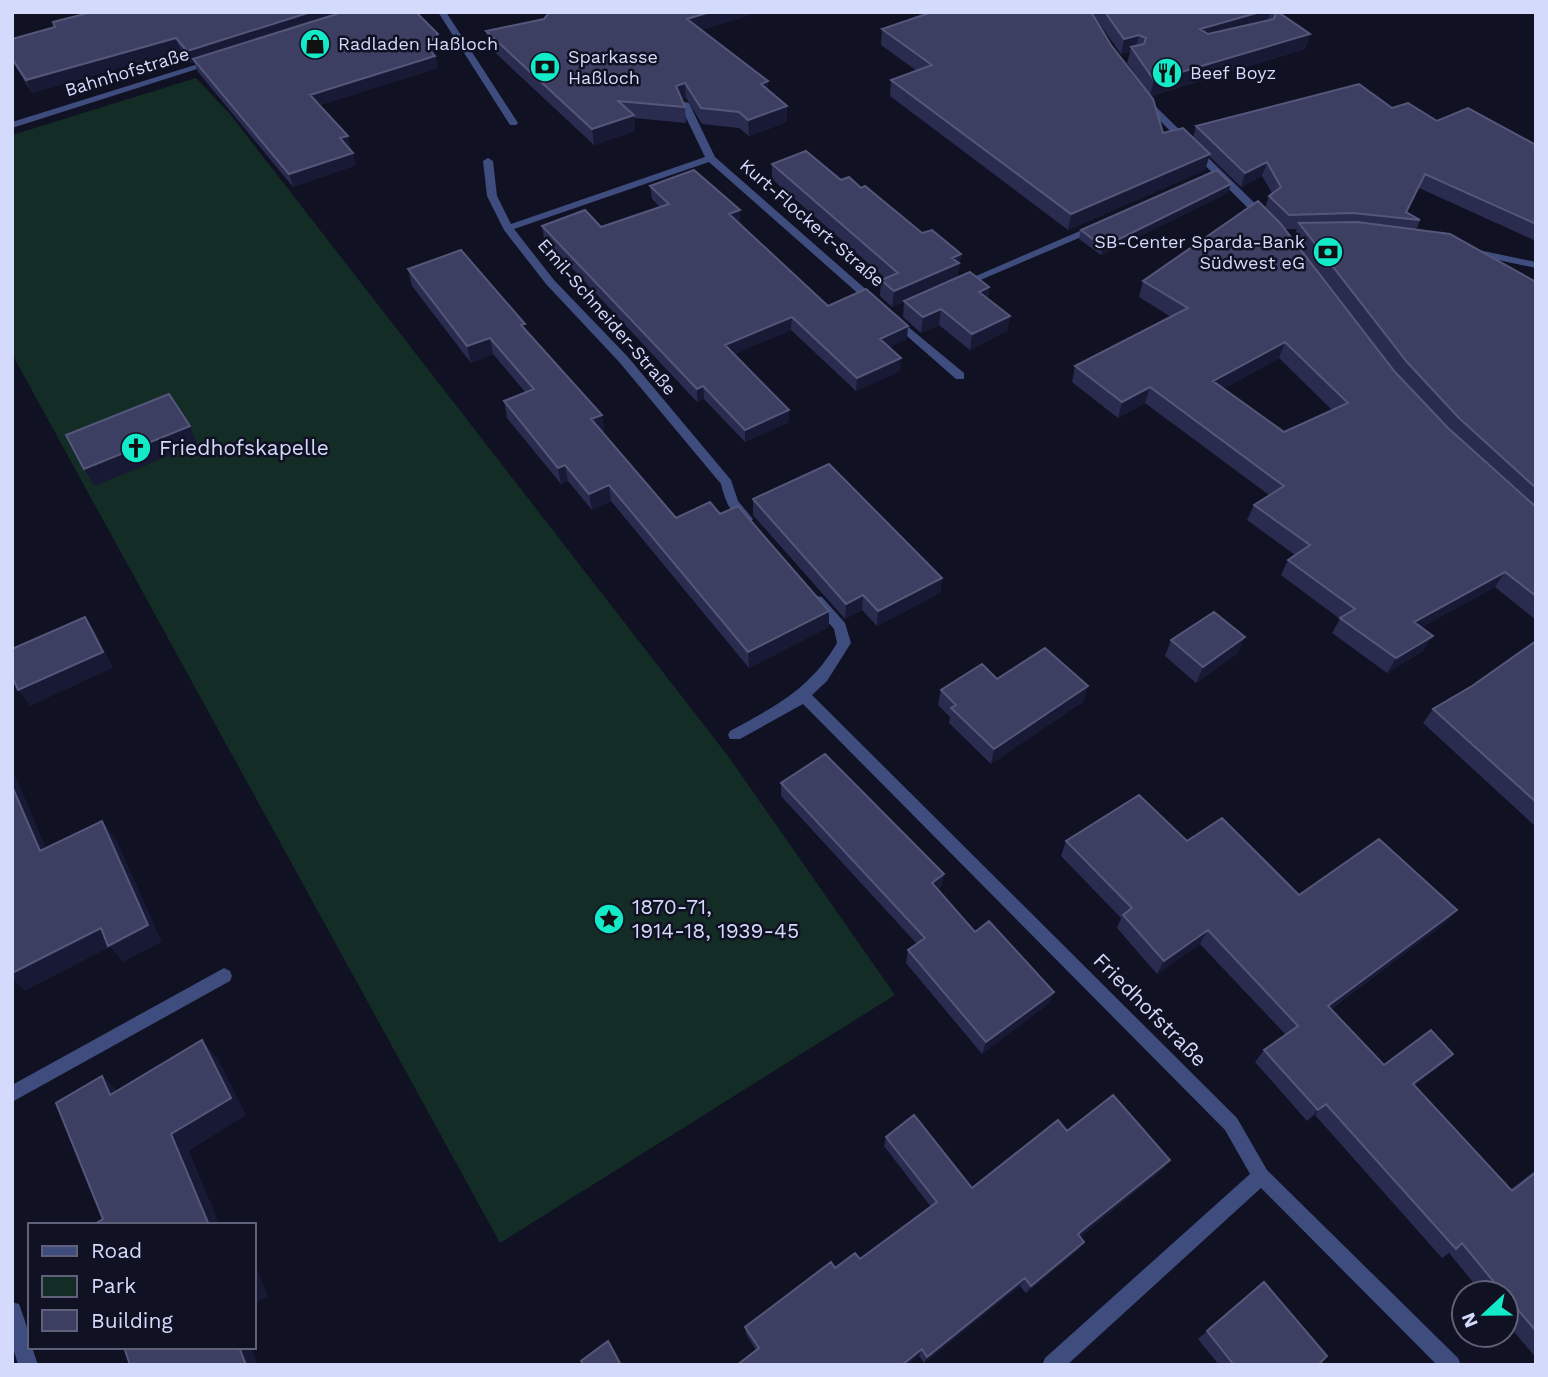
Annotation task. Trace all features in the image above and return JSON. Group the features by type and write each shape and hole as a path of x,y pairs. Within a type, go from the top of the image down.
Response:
{"street":[{"path":"442,12 513,123"},
{"name":"Bahnhofstraße","path":"12,125 221,59"},
{"path":"1138,92 1215,173 1272,227"},
{"name":"Kurt-Flockert-Straße","path":"684,103 711,158 879,306"},
{"name":"Kurt-Flockert-Straße","path":"508,228 711,158"},
{"name":"Emil-Schneider-Straße","path":"488,161 492,196 508,228 551,282 624,360 727,483 732,503 759,534"},
{"path":"1203,179 1215,173"},
{"path":"946,291 1103,224"},
{"path":"1463,250 1536,265"},
{"name":"Kurt-Flockert-Straße","path":"901,310 890,315 960,376"},
{"path":"735,735 805,697 833,664 844,643 840,627 804,586"},
{"name":"Friedhofstraße","path":"805,697 1231,1124 1261,1176 1451,1365"},
{"path":"12,1094 224,976"},
{"path":"1052,1365 1261,1176"},
{"path":"12,1311 28,1365"}],"green space":[{"path":"196,78 230,114 728,756 895,995 500,1243 12,354 12,135"}],"building":[{"path":"92,12 311,12 187,51 176,38 26,80 12,58 12,39 55,27 53,22"},
{"path":"343,12 416,12 438,34 426,46 435,56 310,95 348,136 340,138 353,153 289,174 193,59"},
{"path":"553,12 710,12 687,19 768,81 761,84 787,106 748,120 739,112 701,108 685,83 676,86 685,107 618,101 634,115 592,129 486,31 544,19"},
{"path":"932,12 1091,12 1111,45 1153,99 1163,133 1183,128 1210,154 1071,214 891,80 932,65 882,29"},
{"path":"1105,12 1260,12 1200,29 1208,34 1274,19 1278,12 1310,34 1154,80 1131,47 1144,44 1146,38 1139,35 1124,39"},
{"path":"1359,84 1392,108 1408,103 1437,121 1468,108 1536,145 1536,224 1425,174 1406,212 1420,220 1353,213 1289,215 1269,196 1281,187 1267,162 1245,173 1196,126"},
{"path":"806,151 841,180 849,177 861,188 865,186 922,233 932,230 961,254 952,258 959,263 894,291 881,280 898,273 772,164"},
{"path":"694,170 740,210 729,214 828,306 866,289 908,326 880,339 901,358 857,378 792,317 725,345 789,410 745,430 703,386 697,389 542,226 585,210 601,227 669,204 650,186"},
{"path":"1217,170 1231,184 1103,247 1081,230"},
{"path":"1258,201 1280,223 1395,372 1448,428 1536,507 1536,596 1505,572 1414,622 1433,636 1396,658 1340,618 1355,609 1288,560 1310,545 1254,505 1284,486 1150,387 1122,402 1075,366 1188,308 1143,281","holes":["1285,342 1348,403 1284,432 1213,381"]},
{"path":"1357,222 1450,234 1536,282 1536,488 1459,418 1407,362 1299,223"},
{"path":"461,250 525,324 521,325 602,415 591,419 676,518 710,502 720,514 738,506 829,611 748,652 609,485 589,494 565,465 558,468 504,401 534,389 490,338 467,346 408,269"},
{"path":"970,272 989,287 979,292 1010,316 972,334 941,309 923,317 904,301"},
{"path":"169,394 190,426 84,469 66,435"},
{"path":"829,464 942,578 878,611 863,595 846,604 753,499"},
{"path":"1214,612 1245,637 1203,667 1171,640"},
{"path":"85,617 103,652 18,690 12,676 12,649"},
{"path":"1536,641 1536,802 1433,709 1472,686"},
{"path":"1045,648 1088,686 994,749 951,708 956,705 941,690 982,664 997,679"},
{"path":"825,754 944,874 932,883 975,932 989,921 1054,992 986,1042 908,950 925,938 781,783"},
{"path":"12,786 40,851 102,821 148,925 108,946 101,928 12,973"},
{"path":"1139,795 1187,841 1222,818 1299,895 1379,839 1457,910 1328,1006 1384,1065 1431,1030 1453,1054 1413,1084 1512,1191 1536,1172 1536,1331 1520,1312 1520,1279 1492,1279 1462,1243 1456,1249 1326,1104 1318,1110 1264,1050 1298,1026 1208,930 1164,961 1123,915 1132,908 1066,841"},
{"path":"202,1040 231,1098 171,1134 208,1223 96,1223 103,1219 56,1103 102,1076 110,1095"},
{"path":"1113,1095 1170,1160 1078,1234 1084,1242 1031,1286 1025,1278 927,1357 922,1349 902,1365 737,1365 759,1348 745,1327 831,1262 835,1268 855,1253 860,1259 937,1202 886,1137 914,1115 972,1188 1058,1120 1067,1131"},
{"path":"1264,1282 1327,1356 1318,1365 1234,1365 1207,1331"},
{"path":"608,1341 621,1365 584,1365 581,1361"},
{"path":"125,1349 240,1349 246,1365 130,1365"}],"place":[{"name":"Radladen Haßloch","path":"315,44"},
{"name":"Sparkasse Haßloch","path":"545,67"},
{"name":"Beef Boyz","path":"1167,73"},
{"name":"SB-Center Sparda-Bank Südwest eG","path":"1328,252"},
{"name":"Friedhofskapelle","path":"136,448"},
{"name":"1870-71, 1914-18, 1939-45","path":"609,919"}]}
